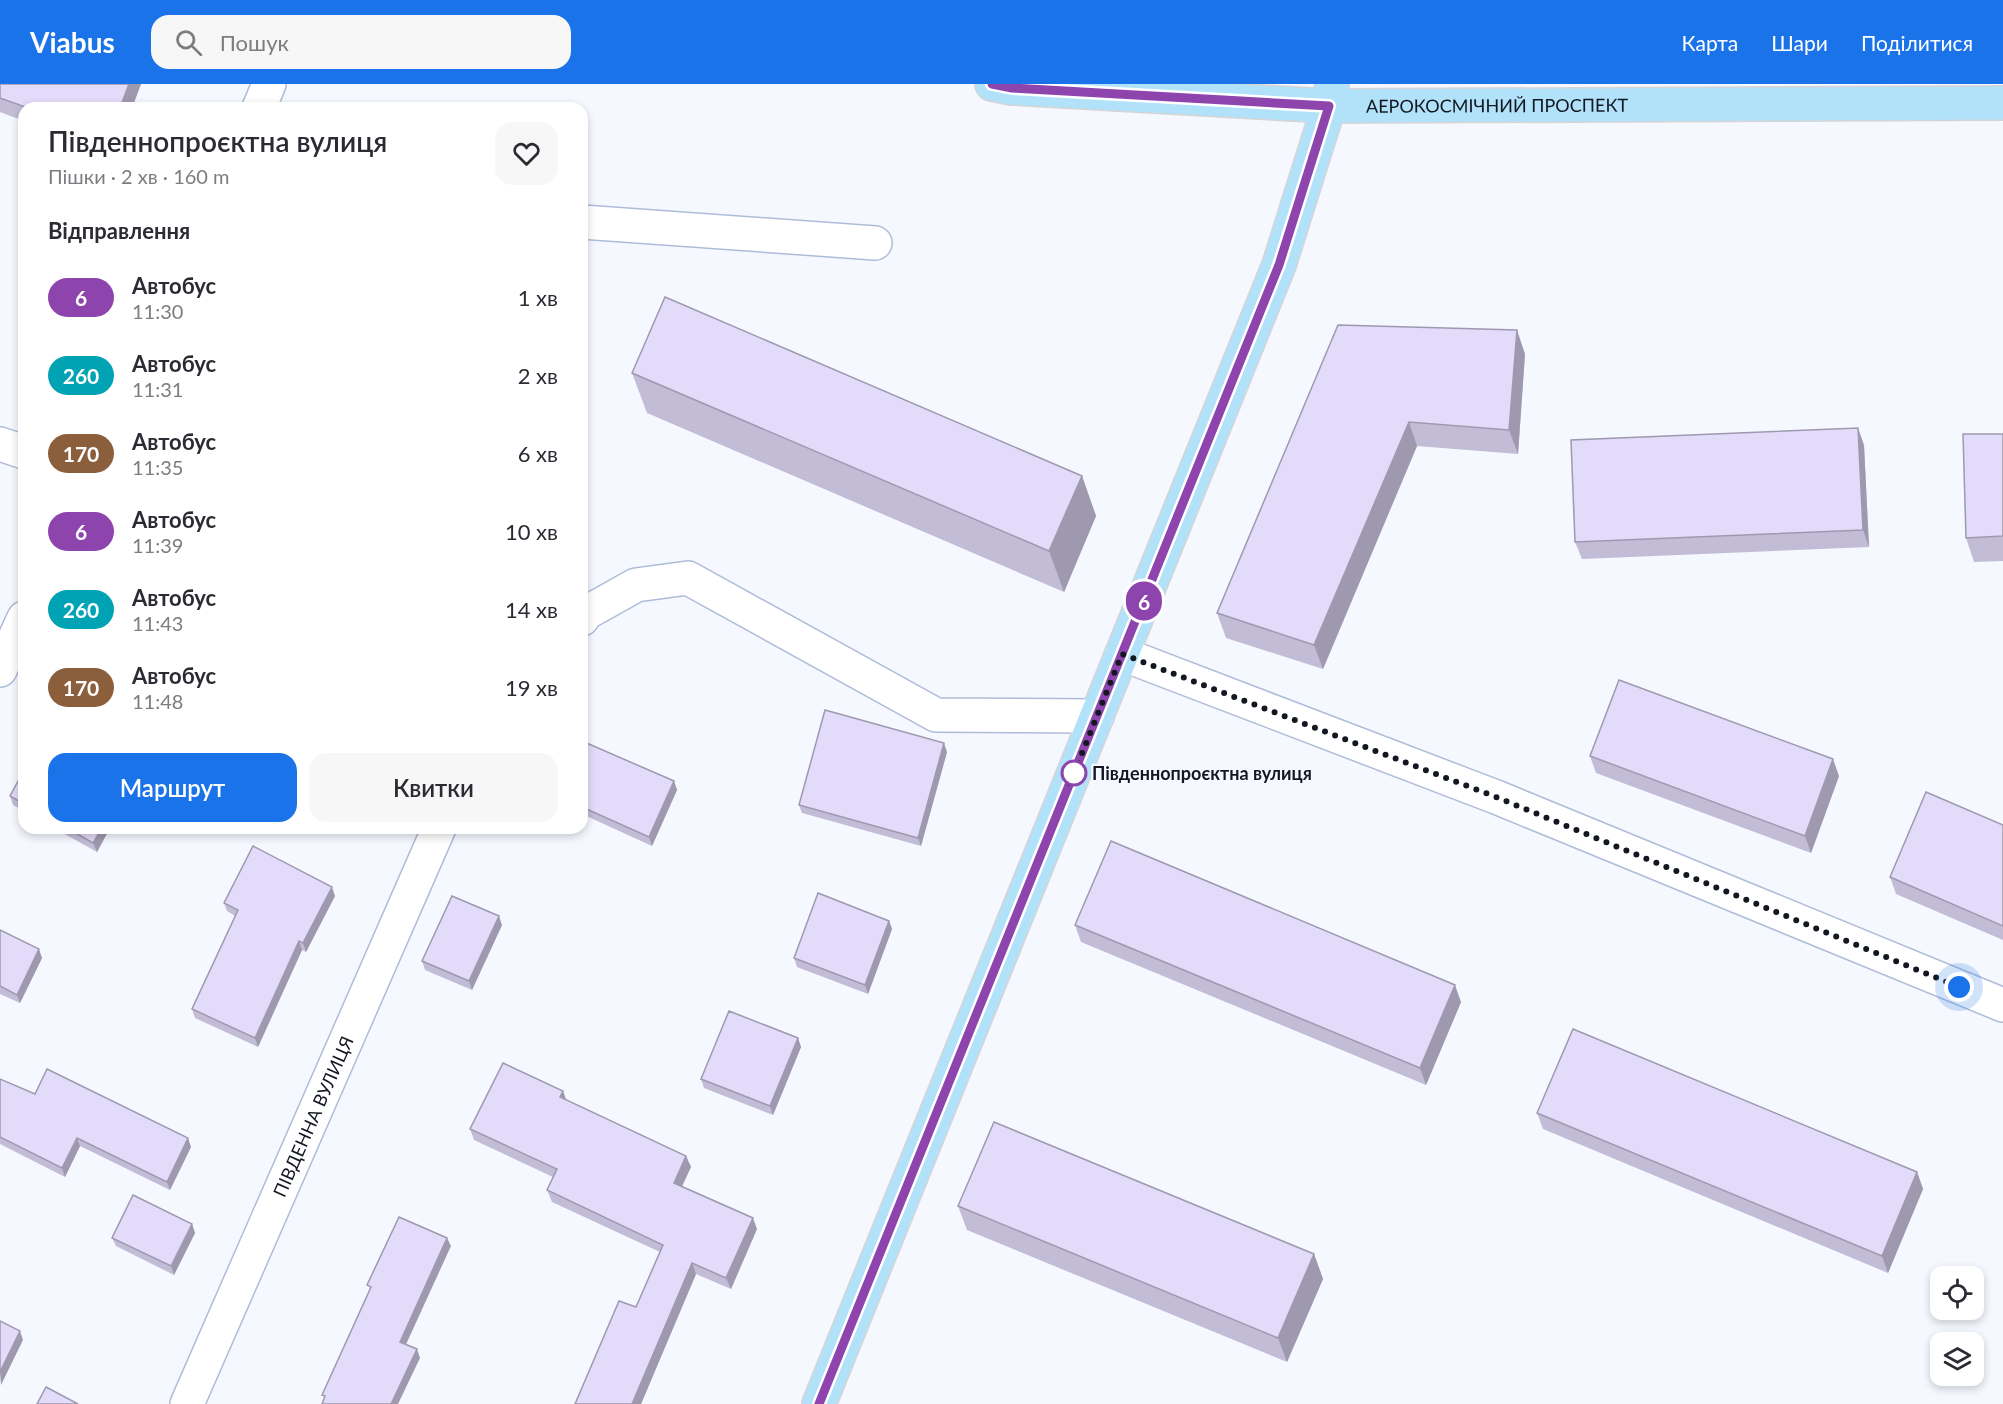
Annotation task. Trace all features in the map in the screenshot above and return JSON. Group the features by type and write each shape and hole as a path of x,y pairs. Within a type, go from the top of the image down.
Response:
{"main road":[{"name":"АЕРОКОСМІЧНИЙ ПРОСПЕКТ","path":"992,84 1012,88 1330,95 2003,103"},
{"path":"819,1404 1279,265 1330,95"}],"street":[{"path":"588,222 875,243"},
{"path":"0,444 18,450"},
{"path":"588,612 636,585 688,578 936,715 1097,716"},
{"path":"0,670 18,631"},
{"path":"1122,654 1496,797 2003,1005"},
{"name":"ПІВДЕННА ВУЛИЦЯ","path":"187,1404 436,834"}],"building":[{"path":"0,84 129,84 122,102 18,102 18,104 0,98"},
{"path":"665,297 1082,476 1049,551 632,373"},
{"path":"1338,325 1517,330 1509,430 1409,422 1314,645 1217,613"},
{"path":"1858,428 1863,530 1575,542 1571,440"},
{"path":"1963,434 2003,434 2003,536 1966,538"},
{"path":"1619,680 1833,759 1805,836 1590,756"},
{"path":"825,710 944,743 918,838 799,805"},
{"path":"588,744 674,781 649,837 588,810"},
{"path":"18,781 18,801 10,796"},
{"path":"1926,792 2003,825 2003,926 1890,877"},
{"path":"77,834 98,834 93,843"},
{"path":"1111,841 1455,985 1420,1068 1075,925"},
{"path":"253,846 332,887 303,943 299,941 255,1038 192,1009 238,910 224,903"},
{"path":"818,893 889,921 865,985 794,958"},
{"path":"452,896 499,916 469,981 422,961"},
{"path":"0,930 39,949 17,995 0,986"},
{"path":"729,1011 798,1038 770,1106 701,1079"},
{"path":"1573,1029 1917,1172 1882,1256 1537,1113"},
{"path":"503,1063 563,1091 560,1097 686,1156 674,1183 753,1218 726,1278 692,1263 632,1404 575,1404 619,1301 636,1307 663,1245 547,1190 557,1169 470,1129"},
{"path":"47,1069 188,1138 167,1182 77,1138 62,1168 0,1137 0,1079 35,1094"},
{"path":"994,1122 1314,1254 1278,1338 958,1206"},
{"path":"133,1195 192,1224 171,1266 112,1238"},
{"path":"399,1217 447,1238 400,1342 417,1349 391,1404 322,1404 325,1396 322,1395 371,1287 367,1285"},
{"path":"0,1321 20,1331 0,1372"},
{"path":"46,1387 78,1404 37,1404"}],"bus line":[{"name":"6","path":"819,1404 1279,265 1329,106 1012,88 992,84"}],"place":[{"name":"Південнопроєктна вулиця","path":"1074,773"}],"route":[{"path":"1074,773 1070,783 1122,654 1496,797 1959,987"}]}
